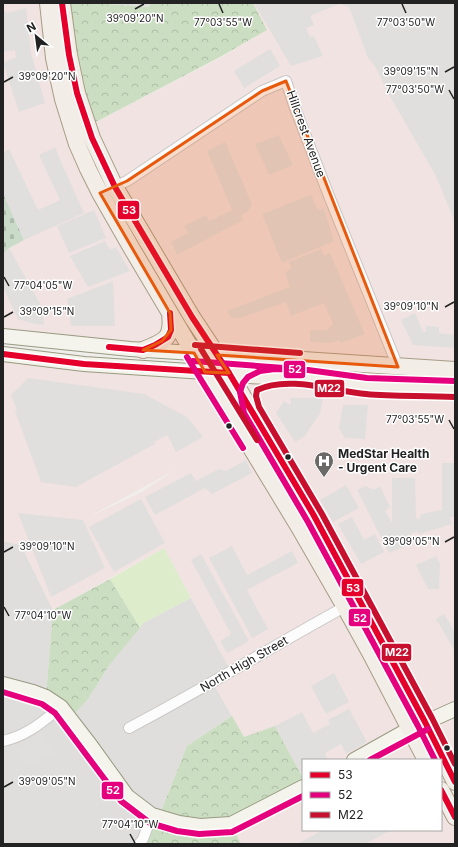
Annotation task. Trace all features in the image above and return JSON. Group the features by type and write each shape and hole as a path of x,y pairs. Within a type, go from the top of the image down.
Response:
{"main road":[{"path":"48,3 54,58 63,99 77,144 100,193 205,372 291,513 352,603 425,722 455,782"},
{"path":"62,3 68,55 78,93 92,138 115,187 192,317 229,373 313,514 374,658 425,759"},
{"path":"143,350 155,345 168,336 171,330 170,313"},
{"path":"194,353 455,370"},
{"path":"205,372 278,376 324,380 366,386 455,389"},
{"path":"251,410 249,396 250,387 262,380 278,376"},
{"path":"442,792 455,817"}],"street":[{"name":"Hillcrest Avenue","path":"100,193 127,181 262,91 286,81 326,189 398,367"},
{"path":"3,336 143,350 194,353"},
{"path":"3,354 84,364 205,372"},
{"name":"North High Street","path":"129,728 352,603"},
{"path":"3,684 46,697 61,707 92,746 127,796 152,815 179,823 200,826 231,824 302,788"},
{"path":"3,742 21,737 61,707"},
{"path":"356,759 425,722 455,709"},
{"path":"139,844 143,839 152,815"}],"highlighted area":[{"path":"286,81 398,367 217,355 229,373 205,372 194,353 143,350 162,341 171,330 170,313 100,193 127,181 262,91"}],"shaded area":[{"path":"3,3 44,3 77,144 194,353 3,336 3,254 9,248 24,240 3,193"},
{"path":"90,3 150,3 149,7"},
{"path":"253,3 455,3 455,370 217,355 88,126 220,58 267,30"},
{"path":"254,3 455,3 455,222 436,176 388,93 375,66 368,58 349,7 339,4 310,16 314,25 306,28 310,37 314,36 323,56 291,66"},
{"path":"26,8 31,53 45,103 19,112 3,63 16,57 15,50 3,52 3,10 7,13"},
{"path":"270,49 280,66 244,88 234,71"},
{"path":"279,135 293,165 269,175 255,144"},
{"path":"225,142 252,204 250,209 241,215 243,220 177,255 171,242 188,233 184,226 206,215 209,221 232,210 207,151"},
{"path":"56,147 57,153 84,213 24,240 3,193 3,153 9,149 38,210 60,200 39,155"},
{"path":"311,195 318,210 324,209 334,241 282,263 262,214"},
{"path":"94,210 106,238 69,253 57,226"},
{"path":"105,241 110,250 116,247 130,271 88,287 70,256"},
{"path":"9,248 42,307 44,325 34,324 18,319 3,287 3,254"},
{"path":"321,249 324,256 330,253 365,334 341,343 339,340 332,343 310,342 310,330 326,330 333,324 324,303 291,316 286,302 240,318 232,318 227,311 290,287 285,273 291,268 289,262"},
{"path":"113,281 115,326 71,326 67,299"},
{"path":"415,313 423,332 426,332 426,326 439,327 439,333 455,335 455,348 413,345 401,320"},
{"path":"3,354 205,372 425,759 302,759 302,776 275,726 244,738 212,681 231,671 164,548 53,610 21,545 3,541","holes":["175,470 140,493 93,515 94,514"]},
{"path":"229,373 455,389 455,782"},
{"path":"28,378 144,394 187,417 203,437 176,452 167,435 154,442 155,444 76,487 41,482 15,411 17,410 11,395"},
{"path":"290,398 323,398 320,413 305,436 295,442 276,413 284,401 291,405"},
{"path":"343,405 368,405 365,439 345,438 339,428"},
{"path":"246,460 252,473 212,494 205,488 155,515 145,497 191,473 196,481 219,469 226,471"},
{"path":"442,463 455,463 455,517 450,517 452,524 419,534 417,531 403,539 406,546 389,553 357,490 366,486 374,490 380,486 390,507 385,511 392,523 392,478 415,478 416,519 420,518 421,514 442,510"},
{"path":"346,485 359,508 333,522 320,500"},
{"path":"141,499 165,543 114,572 89,527"},
{"path":"18,513 83,520 105,568 51,597"},
{"path":"352,517 364,540 375,534 384,552 361,564 338,524"},
{"path":"3,541 21,545 53,610 46,697 88,699 110,664 143,623 191,598 231,671 212,681 232,716 187,746 156,824 145,844 3,844"},
{"path":"232,546 247,575 292,551 298,563 247,590 268,629 252,638 209,558"},
{"path":"201,554 249,641 227,653 220,641 231,634 191,560"},
{"path":"436,556 440,564 439,589 428,589 416,565"},
{"path":"444,614 455,632 455,651 436,619"},
{"path":"334,673 349,702 326,714 311,686"},
{"path":"349,709 367,742 346,754 341,744 325,753 327,758 325,759 302,759 302,771 300,772 275,726 302,712 313,733 330,724 328,720"},
{"path":"41,732 54,752 28,768 16,749"},
{"path":"302,788 302,831 442,831 442,792 455,817 455,844 386,844 385,842 381,844 240,844 231,824"},
{"path":"321,831 390,831 365,844 297,844"}],"green space":[{"path":"62,3 90,3 149,7 150,3 253,3 267,30 220,57 88,126"},
{"path":"3,193 24,240 9,248 3,254"},
{"path":"164,548 191,598 143,623 140,628 110,579"},
{"path":"110,579 140,628 110,664 88,699 70,718 46,697 53,610"},
{"path":"232,716 244,737 275,726 302,776 302,788 231,824 241,844 144,844 156,824 187,746"}],"transit line":[{"name":"53","path":"62,3 69,55 77,93 92,138 115,187 192,317 229,373 313,514 425,722 455,782"},
{"name":"53","path":"109,347 143,350 155,345 168,337 171,330 170,313"},
{"name":"M22","path":"195,345 300,353"},
{"name":"M22","path":"201,349 257,440"},
{"name":"53","path":"3,354 84,364 229,373"},
{"name":"52","path":"187,357 243,448"},
{"name":"52","path":"193,361 298,369"},
{"name":"52","path":"434,759 308,522 244,413 240,392 243,383 248,377 260,371 275,369 308,370 367,378 455,381"},
{"name":"M22","path":"455,397 377,395 296,384 269,386 257,390 256,396 259,407 322,514 432,718 455,764"},
{"name":"52","path":"3,692 42,704 55,713 121,801 150,823 177,831 199,834 232,832 302,797"},
{"name":"52","path":"372,759 428,729"},
{"name":"53","path":"442,792 455,817"}],"place":[{"name":"MedStar Health - Urgent Care","path":"324,478"}]}
